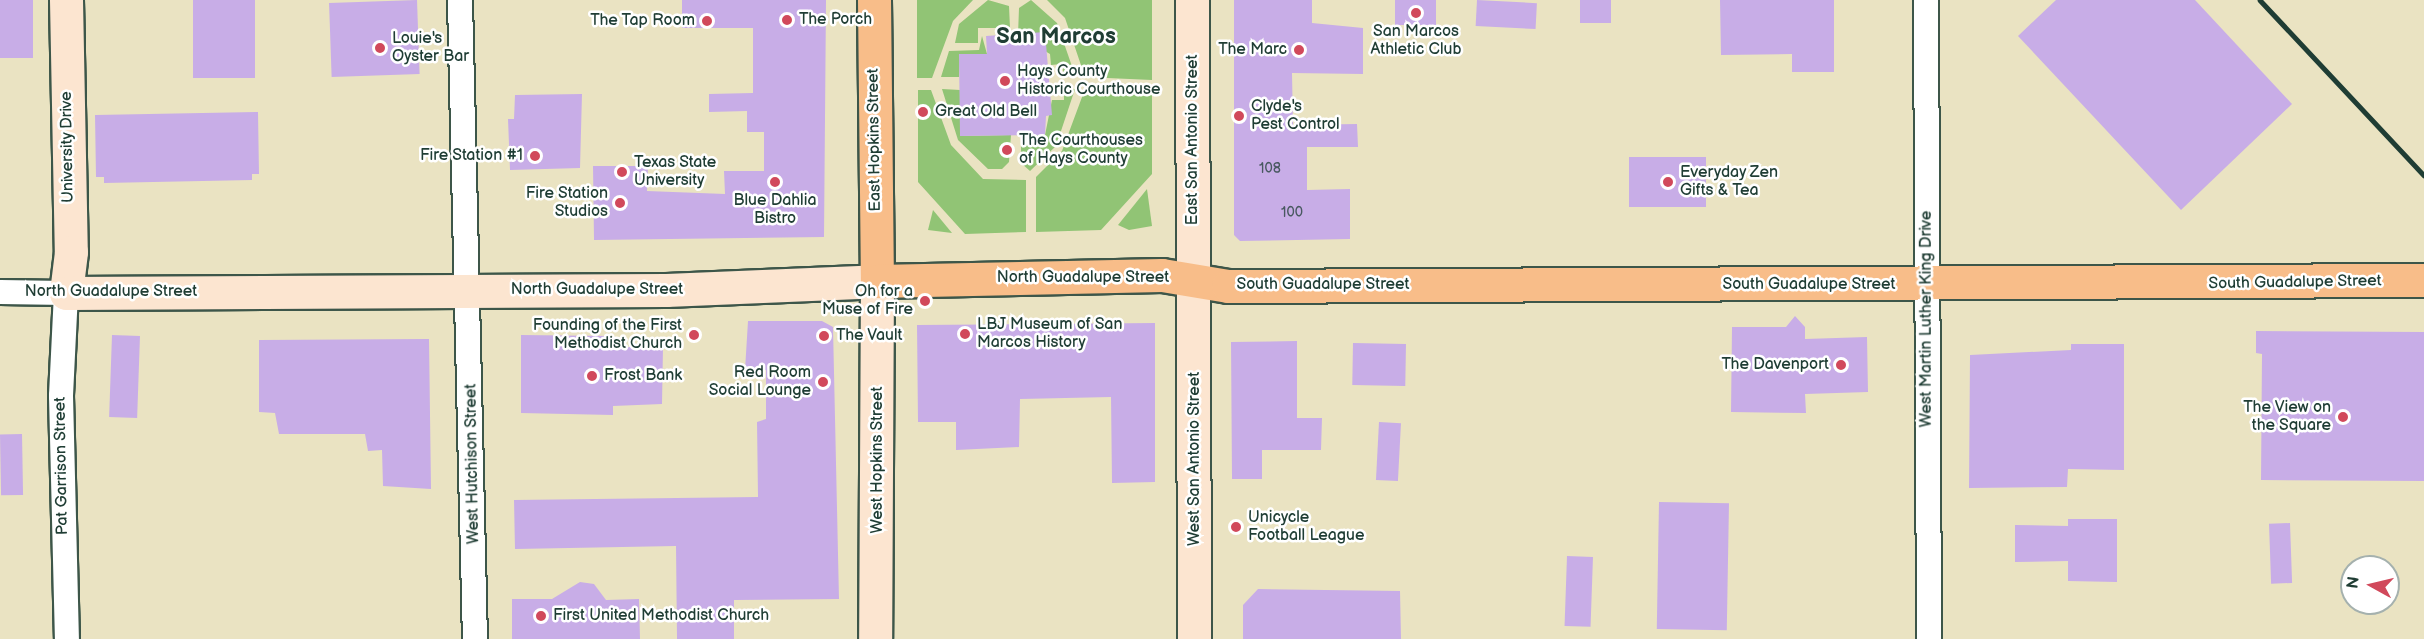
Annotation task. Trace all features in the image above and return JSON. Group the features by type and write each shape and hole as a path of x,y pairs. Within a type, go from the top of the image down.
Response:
{"main road":[{"name":"University Drive","path":"66,0 71,252 66,293"},
{"name":"East Hopkins Street","path":"874,0 877,281"},
{"name":"East San Antonio Street","path":"1192,0 1194,280"},
{"name":"North Guadalupe Street","path":"66,293 666,290 877,281 1162,275 1194,280"},
{"name":"South Guadalupe Street","path":"1194,280 1228,286 1927,286 2424,280"},
{"name":"West San Antonio Street","path":"1194,280 1194,639"},
{"name":"West Hopkins Street","path":"875,639 877,281"}],"street":[{"name":"West Hutchison Street","path":"460,0 475,639"},
{"name":"West Martin Luther King Drive","path":"1926,0 1929,639"},
{"name":"North Guadalupe Street","path":"0,292 66,293"},
{"name":"Pat Garrison Street","path":"66,293 60,396 67,639"}],"green space":[{"path":"917,0 973,0 953,21 932,78 917,78"},
{"path":"988,0 1009,6 1010,28 978,28 978,43 955,43 959,24"},
{"path":"1031,0 1057,23 1076,78 1064,76 1062,64 1051,65 1050,54 1018,35 1019,8"},
{"path":"1047,0 1152,0 1152,80 1085,77 1065,18"},
{"path":"982,36 987,54 960,54 959,77 941,77 949,51 979,50"},
{"path":"942,89 960,90 961,136 1011,135 1009,162 1002,169 988,169 958,140"},
{"path":"1064,89 1075,89 1056,146 1030,171 1021,163 1021,135 1045,135 1052,100 1064,100"},
{"path":"1085,89 1152,89 1152,174 1101,230 1036,232 1036,177 1062,151"},
{"path":"918,90 931,90 951,145 983,179 1026,180 1026,232 965,234 918,182"},
{"path":"1147,189 1152,226 1129,230 1118,225"},
{"path":"933,210 952,233 928,230"}],"building":[{"path":"0,0 33,0 33,58 0,58"},
{"path":"193,0 255,0 255,78 193,78"},
{"path":"417,0 420,74 332,77 329,3"},
{"path":"682,0 826,0 824,237 594,240 593,166 648,166 647,191 725,194 724,171 764,171 764,132 747,132 747,111 709,112 709,94 753,93 753,28 682,28"},
{"path":"1234,0 1312,0 1312,23 1363,28 1363,74 1292,73 1293,125 1357,124 1358,147 1307,147 1307,190 1350,189 1350,239 1240,241 1234,235"},
{"name":"San Marcos Athletic Club","path":"1395,0 1436,0 1436,25 1395,25"},
{"path":"1477,0 1537,3 1536,29 1476,26"},
{"path":"1580,0 1611,0 1611,23 1580,23"},
{"path":"1720,0 1834,0 1834,72 1792,72 1792,54 1721,55"},
{"path":"2056,0 2195,0 2292,104 2181,210 2018,36"},
{"name":"Hays County Historic Courthouse","path":"1045,32 1052,115 1046,116 1045,135 960,136 959,54 987,54 986,36"},
{"path":"582,94 580,168 510,170 508,119 514,119 515,95"},
{"path":"258,112 259,174 252,174 252,180 104,183 104,177 96,177 95,115"},
{"name":"Everyday Zen Gifts & Tea","path":"1629,157 1706,157 1706,207 1629,207"},
{"path":"1795,316 1805,327 1805,339 1867,337 1868,392 1805,394 1806,413 1731,412 1732,327 1786,327"},
{"path":"748,321 822,321 833,327 839,599 734,600 734,639 677,639 676,546 515,549 514,500 758,497 757,422 766,419 766,370 745,370"},
{"path":"1155,323 1155,482 1112,483 1111,397 1020,399 1019,447 956,450 956,422 918,422 917,325"},
{"name":"The View on the Square","path":"2256,331 2424,332 2424,481 2261,480 2262,354 2256,353"},
{"path":"112,335 140,336 137,418 109,417"},
{"name":"Frost Bank","path":"521,335 609,336 609,347 663,347 662,404 613,406 613,415 521,413"},
{"path":"429,339 431,489 383,486 382,450 368,451 365,434 279,434 275,413 259,412 259,340"},
{"path":"1297,341 1297,418 1322,418 1321,450 1262,450 1262,479 1232,479 1231,342"},
{"path":"1353,343 1406,344 1405,386 1352,385"},
{"path":"2071,344 2124,344 2124,470 2068,469 2067,487 1969,488 1970,355 2071,350"},
{"path":"1379,422 1401,423 1398,481 1376,480"},
{"path":"0,434 22,434 23,495 1,495"},
{"path":"1659,502 1729,503 1727,630 1657,629"},
{"path":"2068,519 2117,519 2117,582 2068,581 2068,561 2015,562 2015,525 2068,526"},
{"path":"2290,523 2292,583 2271,584 2269,524"},
{"path":"1567,556 1593,557 1591,627 1565,626"},
{"path":"580,582 594,584 606,600 639,599 640,639 512,639 512,599 552,599"},
{"path":"1258,589 1400,591 1401,639 1243,639 1243,605"}],"railway":[{"path":"2260,0 2424,175"}],"place":[{"name":"San Marcos Athletic Club","path":"1416,13"},
{"name":"The Porch","path":"787,20"},
{"name":"The Tap Room","path":"707,21"},
{"name":"Louie's Oyster Bar","path":"380,48"},
{"name":"The Marc","path":"1299,50"},
{"name":"Hays County Historic Courthouse","path":"1005,81"},
{"name":"Great Old Bell","path":"923,112"},
{"name":"Clyde's Pest Control","path":"1239,116"},
{"name":"The Courthouses of Hays County","path":"1007,150"},
{"name":"Fire Station #1","path":"535,156"},
{"name":"Texas State University","path":"622,172"},
{"name":"Blue Dahlia Bistro","path":"775,182"},
{"name":"Everyday Zen Gifts & Tea","path":"1668,182"},
{"name":"Fire Station Studios","path":"620,203"},
{"name":"Oh for a Muse of Fire","path":"925,301"},
{"name":"LBJ Museum of San Marcos History","path":"965,334"},
{"name":"Founding of the First Methodist Church","path":"694,335"},
{"name":"The Vault","path":"824,336"},
{"name":"The Davenport","path":"1841,365"},
{"name":"Frost Bank","path":"592,376"},
{"name":"Red Room Social Lounge","path":"823,382"},
{"name":"The View on the Square","path":"2343,417"},
{"name":"Unicycle Football League","path":"1236,527"},
{"name":"First United Methodist Church","path":"541,616"}],"district":[{"name":"San Marcos","path":"1056,37"}]}
